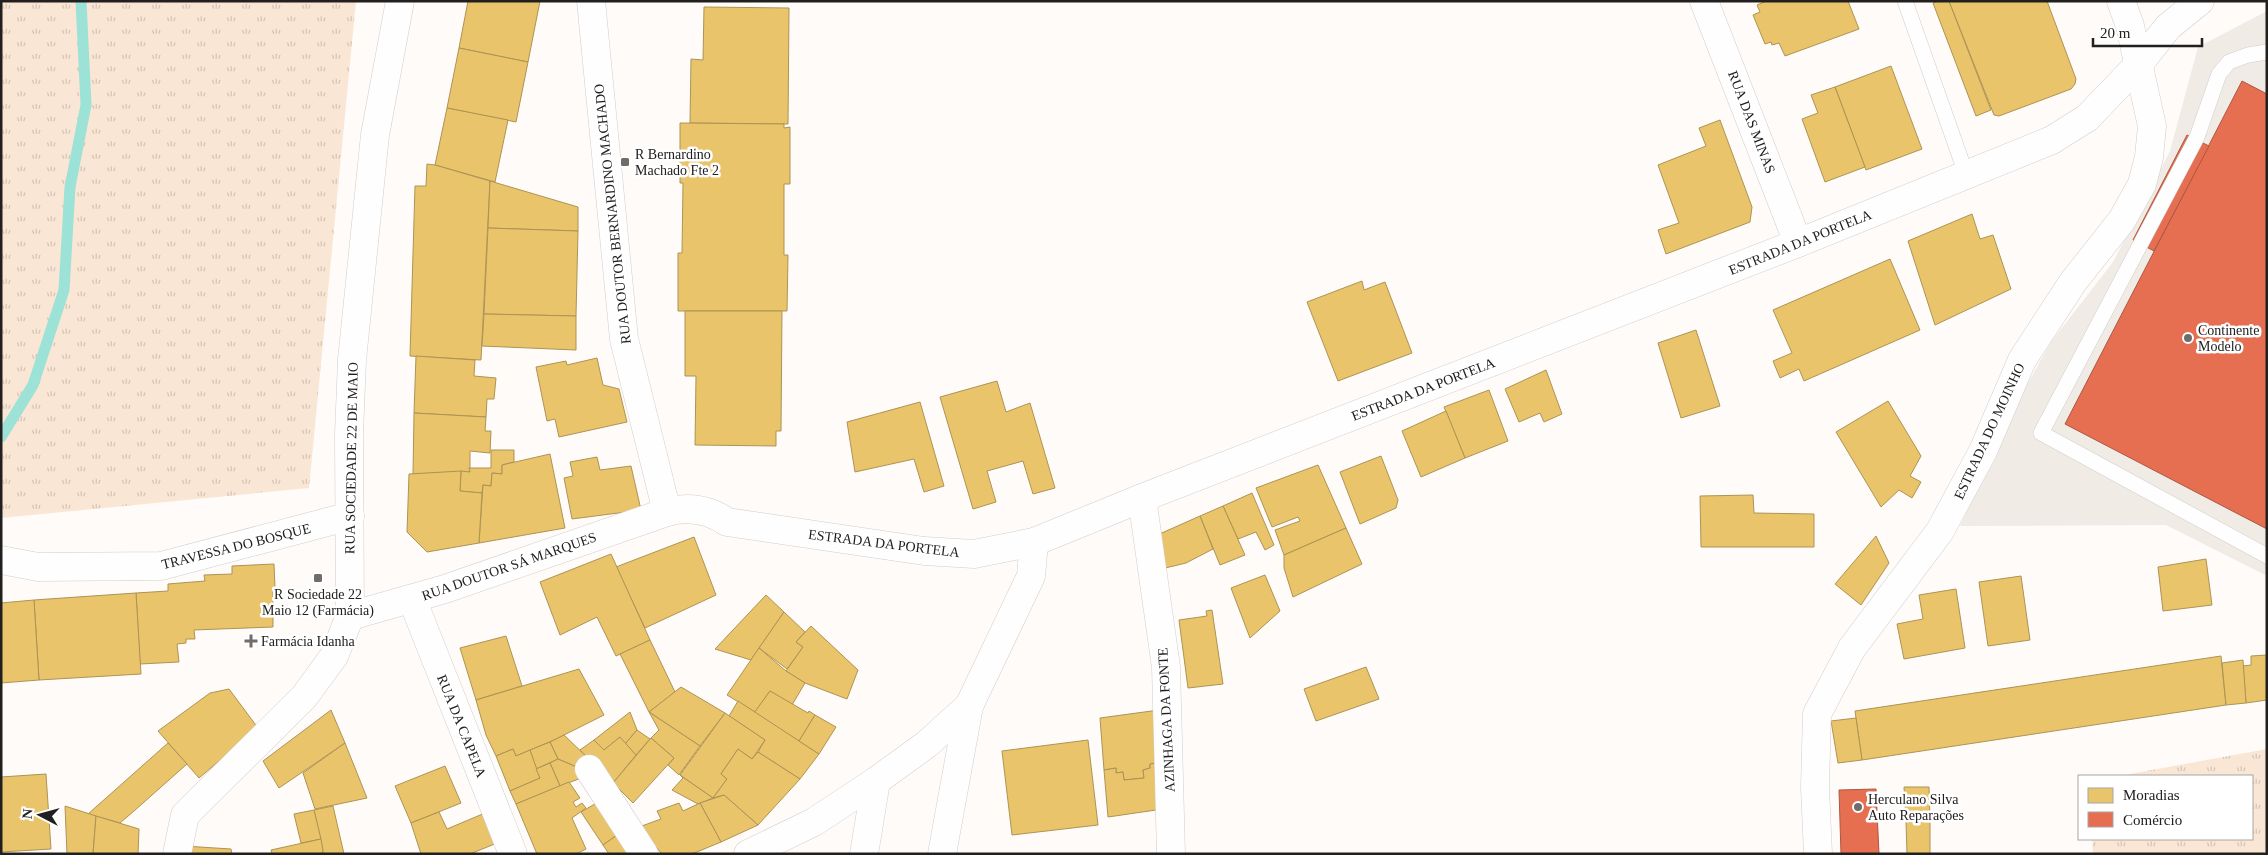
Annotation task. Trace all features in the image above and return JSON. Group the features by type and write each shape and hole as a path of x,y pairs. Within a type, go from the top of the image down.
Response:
{"street":[{"name":"RUA SOCIEDADE 22 DE MAIO","path":"177,854 185,815 304,697 334,656 350,616 349,434 352,360 375,136 400,1"},
{"name":"RUA DOUTOR BERNARDINO MACHADO","path":"591,1 624,339 667,512"},
{"name":"RUA DAS MINAS","path":"1704,1 1798,243"},
{"name":"ESTRADA DO MOINHO","path":"1818,854 1814,788 1818,714 1852,648 1940,531 1983,451 2022,360 2073,282 2122,220 2142,184 2149,157 2152,126 2130,26 2121,1"},
{"name":"ESTRADA DA PORTELA","path":"667,512 682,508 712,512 727,522 924,551 974,554 1034,542 1142,498 1798,243 2052,140 2087,118 2138,65 2168,26 2200,1"},
{"name":"AZINHAGA DA FONTE","path":"1142,498 1166,666 1170,854"},
{"name":"RUA DOUTOR SÁ MARQUES","path":"350,616 445,589 667,512"},
{"name":"TRAVESSA DO BOSQUE","path":"1,560 38,567 161,566 350,516"},
{"path":"942,854 969,706 1031,576 1034,542"},
{"name":"RUA DA CAPELA","path":"412,599 513,854"},
{"path":"748,854 814,822 876,781 927,744 969,706"},
{"path":"590,769 644,854"},
{"path":"864,854 876,781"}],"lane":[{"path":"1905,1 1966,174"},
{"path":"2267,52 2248,55 2230,62 2219,74 2197,137 2041,433 2267,556"}],"shaded area":[{"path":"2267,11 2267,576 2166,525 1960,526 2024,390 2051,342 2113,262 2170,151 2198,47"}],"green space":[{"path":"1,1 356,1 309,488 1,518"},
{"path":"2267,749 2267,854 2093,854 2092,840 2253,840 2253,775 2124,775"}],"building: Moradias":[{"path":"468,1 540,1 528,62 459,48"},
{"path":"1766,1 1848,1 1859,29 1785,56 1779,43 1772,45 1771,42 1765,44 1753,15 1760,12 1757,5"},
{"path":"1949,1 1991,110 1976,116 1933,3"},
{"path":"1949,1 2047,1 2076,79 2075,84 2071,89 1999,116 1994,115"},
{"path":"704,7 789,8 788,124 690,123 691,59 703,60"},
{"path":"459,48 528,62 516,122 447,108"},
{"path":"1891,66 1922,149 1866,170 1835,87"},
{"path":"1835,87 1865,167 1825,182 1802,119 1818,113 1811,95"},
{"path":"447,108 508,120 495,182 435,165"},
{"path":"1720,120 1752,207 1750,222 1666,254 1658,230 1679,223 1658,165 1706,146 1699,128"},
{"path":"680,123 784,124 784,128 790,127 790,184 784,184 784,255 788,255 787,311 678,311 678,253 682,253 683,183 680,183"},
{"path":"427,164 490,181 481,360 410,356 415,186 426,186"},
{"path":"490,181 578,207 578,231 488,228"},
{"path":"1972,214 1980,239 1993,235 2011,289 1935,325 1908,241"},
{"path":"488,228 578,231 576,316 484,314"},
{"path":"1890,259 1920,330 1804,381 1799,369 1780,378 1773,361 1792,353 1773,310"},
{"path":"1362,281 1364,290 1385,282 1412,353 1338,381 1307,302"},
{"path":"685,311 782,311 781,431 776,431 776,446 695,445 696,376 685,376"},
{"path":"484,314 576,316 576,350 482,346"},
{"path":"1696,330 1720,406 1681,418 1658,343"},
{"path":"416,356 475,360 474,376 496,378 494,399 487,399 486,417 414,413"},
{"path":"597,358 603,385 619,389 627,422 559,437 555,419 547,421 536,367 566,361 567,365"},
{"path":"1546,370 1562,414 1544,422 1540,413 1519,422 1505,389"},
{"path":"997,381 1006,412 1030,403 1055,488 1033,494 1023,461 987,471 996,502 973,509 940,397"},
{"path":"1489,390 1508,441 1465,458 1444,407"},
{"path":"1888,401 1921,456 1910,476 1921,482 1912,498 1899,490 1881,507 1836,432"},
{"path":"920,402 944,486 924,492 914,459 855,472 847,422"},
{"path":"1446,411 1465,458 1421,477 1402,431"},
{"path":"414,413 486,417 485,431 491,431 490,453 470,451 470,472 413,474"},
{"path":"491,450 514,450 514,462 502,465 502,474 492,473 491,486 483,485 482,493 460,491 461,471 470,472 469,468 491,468"},
{"path":"550,454 565,528 479,543 483,485 491,486 492,473 502,474 502,465"},
{"path":"1381,456 1398,500 1396,508 1360,524 1340,472"},
{"path":"597,457 600,470 631,466 641,510 572,519 564,478 573,476 570,462"},
{"path":"1318,465 1346,528 1284,555 1275,530 1300,521 1298,517 1272,527 1256,488"},
{"path":"461,471 460,491 482,493 479,543 427,552 407,532 409,474"},
{"path":"1252,493 1274,545 1265,550 1256,532 1238,539 1223,506"},
{"path":"1753,495 1754,513 1814,514 1814,547 1701,547 1700,496"},
{"path":"1223,506 1245,555 1220,565 1200,516"},
{"path":"1200,516 1213,549 1186,563 1161,569 1155,536"},
{"path":"1346,528 1362,564 1293,597 1284,568 1284,555"},
{"path":"1876,536 1889,563 1861,605 1835,584"},
{"path":"694,537 716,595 645,628 616,567"},
{"path":"611,554 650,640 616,656 597,617 560,635 540,582"},
{"path":"2206,559 2212,605 2163,611 2158,567"},
{"path":"274,564 273,627 194,630 195,639 186,639 186,643 177,644 179,662 140,664 136,593 168,591 168,584 205,581 204,575 232,574 232,566"},
{"path":"1265,575 1280,611 1250,638 1231,588"},
{"path":"2021,576 2030,640 1988,646 1979,582"},
{"path":"1956,589 1965,648 1904,659 1897,624 1923,619 1919,595"},
{"path":"136,593 141,674 39,680 34,600"},
{"path":"766,595 784,612 751,660 715,649"},
{"path":"34,600 39,680 1,683 1,603"},
{"path":"1212,610 1223,684 1188,688 1179,620 1207,616 1206,611"},
{"path":"784,612 805,632 796,642 803,647 787,669 759,648"},
{"path":"811,626 858,670 847,699 805,683 786,671 803,647 796,642"},
{"path":"506,636 522,686 476,700 460,648"},
{"path":"650,640 675,692 649,712 620,654"},
{"path":"759,648 786,671 805,683 792,705 770,691 755,712 727,695"},
{"path":"2267,655 2267,700 2246,703 2243,666 2251,665 2251,656"},
{"path":"2221,656 2226,705 1862,760 1855,711"},
{"path":"2243,660 2246,703 2226,705 2222,663"},
{"path":"1366,667 1379,699 1316,721 1304,689"},
{"path":"579,669 604,715 554,740 516,756 513,749 496,756 486,735 476,700"},
{"path":"681,687 725,713 700,746 649,712"},
{"path":"229,689 258,728 199,778 158,731 210,693"},
{"path":"770,691 808,713 809,711 815,715 799,741 754,713"},
{"path":"738,701 819,754 800,779 758,752 765,740 729,716"},
{"path":"331,710 345,743 279,788 263,761"},
{"path":"1159,710 1161,762 1150,764 1150,768 1143,770 1144,778 1124,780 1123,772 1116,773 1116,768 1104,770 1100,718"},
{"path":"630,712 637,730 625,744 620,737 604,750 594,740"},
{"path":"649,712 700,746 679,775 668,765 674,758 651,738 659,730"},
{"path":"725,713 765,740 752,759 738,749 721,774 727,779 713,798 680,775"},
{"path":"815,715 836,727 819,754 799,741"},
{"path":"1856,718 1862,760 1838,763 1831,721"},
{"path":"637,730 650,739 636,755 625,744"},
{"path":"564,735 589,759 579,768 558,759 550,742"},
{"path":"620,737 636,755 613,783 580,750 594,740 604,750"},
{"path":"651,738 674,758 633,803 613,783"},
{"path":"1088,740 1098,825 1012,835 1002,751"},
{"path":"550,742 558,759 536,769 530,750"},
{"path":"168,743 187,764 120,823 88,814"},
{"path":"345,743 367,798 315,809 303,773"},
{"path":"513,749 516,756 530,750 540,778 510,791 496,756"},
{"path":"738,749 752,759 758,752 800,779 758,825 724,795 713,798 727,779 721,774"},
{"path":"558,759 579,768 584,777 560,786 550,763"},
{"path":"1161,762 1163,809 1108,817 1104,770 1116,768 1116,773 1123,772 1124,780 1144,778 1143,770 1150,768 1150,764"},
{"path":"550,763 560,786 516,804 510,791 540,778 536,769"},
{"path":"445,766 461,803 411,823 395,786"},
{"path":"46,774 51,849 1,852 1,777"},
{"path":"680,775 713,798 698,804 672,790 683,778"},
{"path":"569,782 580,798 573,802 576,807 582,803 586,808 572,818 586,849 576,854 537,854 516,804"},
{"path":"1904,787 1929,787 1930,821 1906,822"},
{"path":"724,795 758,825 721,842 700,803"},
{"path":"600,801 620,833 603,845 581,812"},
{"path":"679,803 683,811 700,803 721,842 692,854 662,854 639,827 661,819 657,811"},
{"path":"65,806 96,816 93,854 67,854"},
{"path":"333,806 344,854 321,854 323,851 314,810"},
{"path":"314,810 321,839 301,843 294,814"},
{"path":"439,812 447,829 485,813 497,843 470,854 421,854 411,823"},
{"path":"96,816 139,829 138,854 93,854"},
{"path":"1930,821 1930,854 1907,854 1906,822"},
{"path":"620,833 634,854 609,854 603,845"},
{"path":"321,839 323,851 321,854 272,854 271,850"},
{"path":"184,846 231,849 232,854 184,854"}],"building: Comércio":[{"name":"Continente Modelo","path":"2242,81 2267,94 2267,529 2065,424"},
{"path":"2187,135 2209,146 2154,251 2133,240"},
{"path":"1876,789 1879,854 1841,854 1839,790"}],"waterway":[{"path":"1,437 33,385 64,290 70,187 86,105 81,1"}],"place":[{"name":"R Bernardino Machado Fte 2","path":"625,162"},
{"name":"Continente Modelo","path":"2188,338"},
{"name":"R Sociedade 22 Maio 12 (Farmácia)","path":"318,578"},
{"name":"Farmácia Idanha","path":"251,641"},
{"name":"Herculano Silva Auto Reparações","path":"1858,807"}]}
